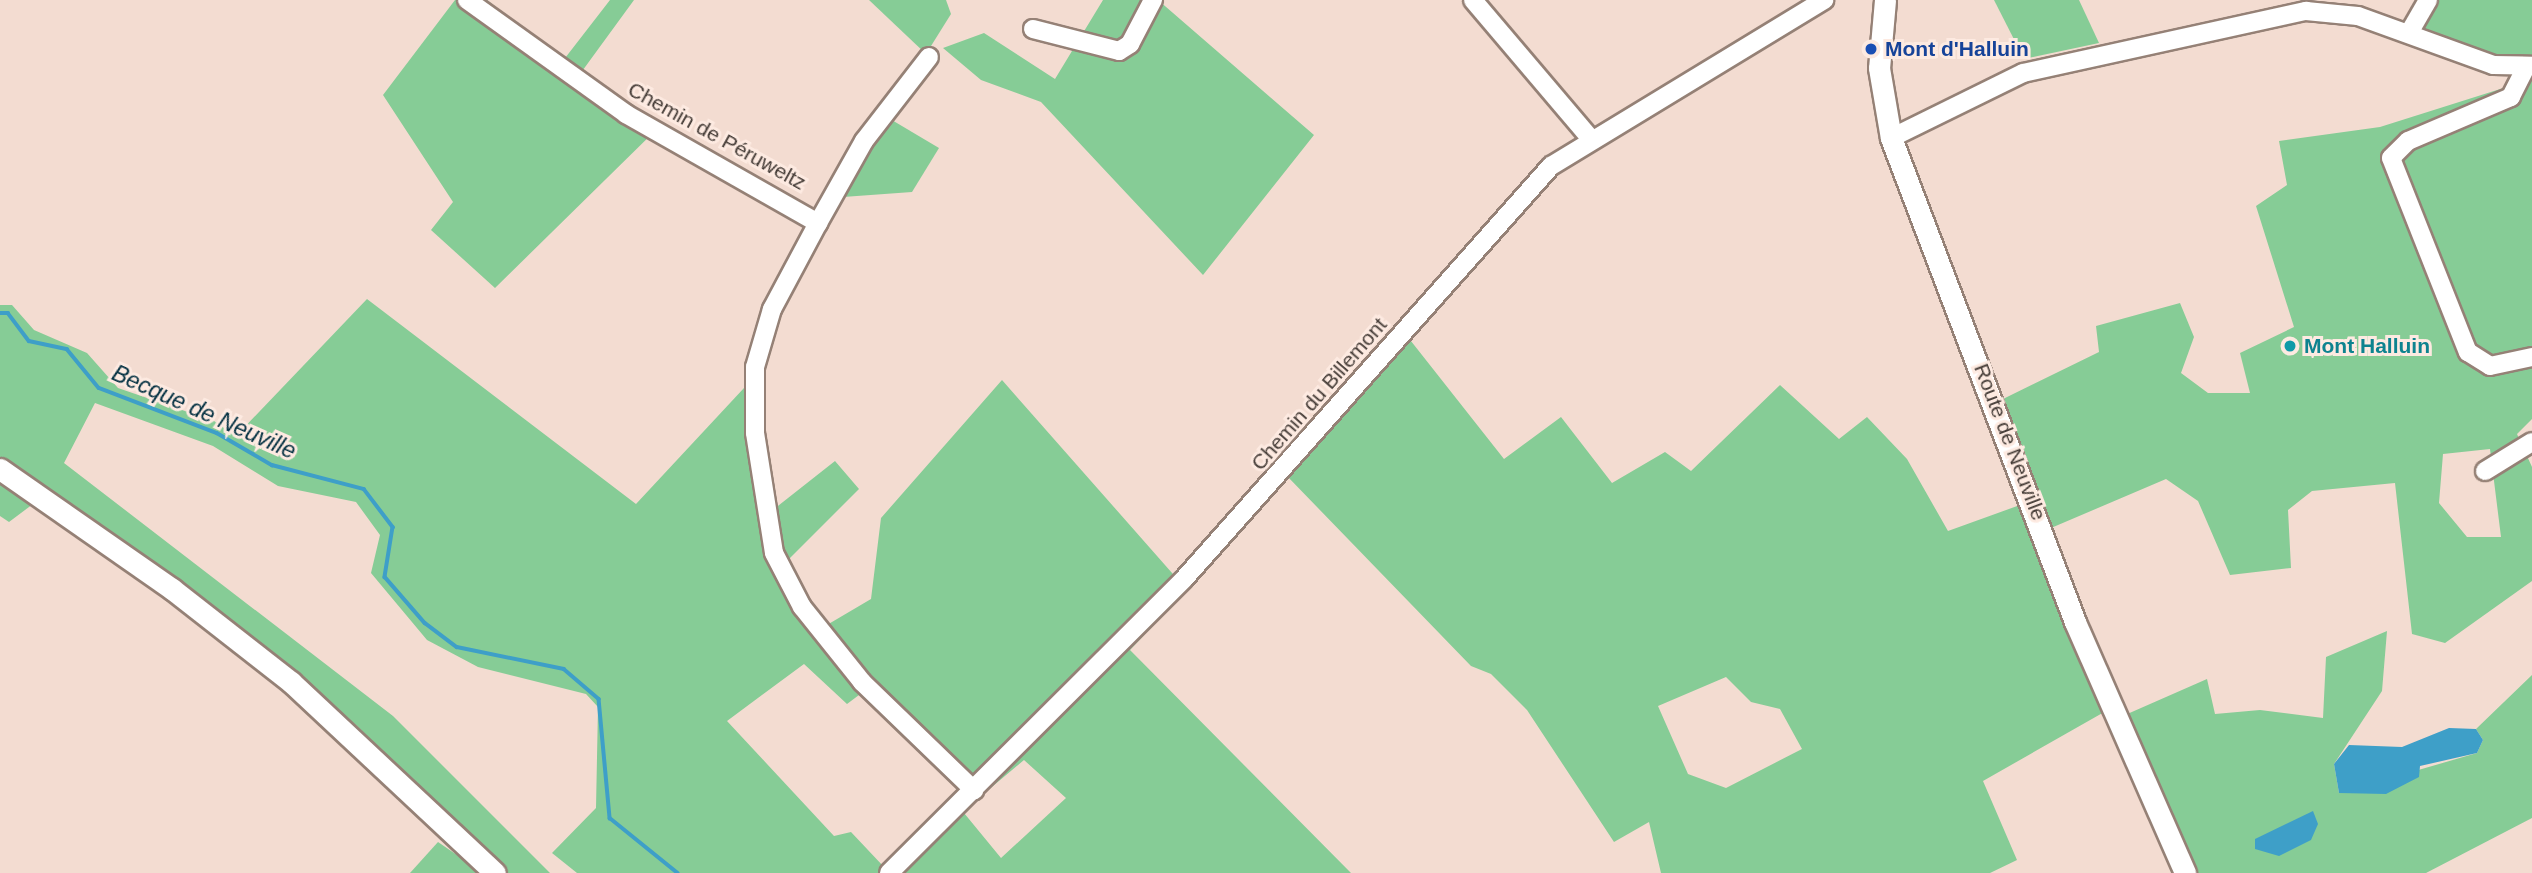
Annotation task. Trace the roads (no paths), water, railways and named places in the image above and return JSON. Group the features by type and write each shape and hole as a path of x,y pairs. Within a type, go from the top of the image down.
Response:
{"main road":[{"name":"Route de Neuville","path":"1885,0 1880,79 1891,138 2075,622 2185,873"},
{"path":"0,469 282,675 495,873"}],"street":[{"name":"Chemin de Péruweltz","path":"467,0 626,114 818,223"},
{"path":"1033,29 1119,51 1130,44 1153,0"},
{"path":"1473,0 1591,139"},
{"name":"Chemin du Billemont","path":"889,873 1184,579 1531,186 1591,139 1824,0"},
{"path":"2409,33 2428,0"},
{"path":"1891,138 2013,76 2142,43 2319,10 2409,33 2493,65 2529,66 2511,97 2408,141 2392,158 2468,352 2490,366 2532,357"},
{"path":"929,57 864,142 772,309 755,367 755,442 774,553 802,607 862,682 974,790"},
{"path":"2485,471 2532,442"}],"water":[{"path":"2449,728 2476,729 2483,740 2477,753 2420,766 2419,777 2386,794 2339,793 2334,764 2349,745 2402,747"},
{"path":"2313,811 2318,824 2311,840 2279,856 2255,849 2255,839"}],"waterway":[{"name":"Becque de Neuville","path":"0,313 8,313 29,341 67,349 99,388 217,433 272,465 364,489 393,527 385,577 425,623 457,647 564,669 599,699 610,818 678,873"}],"place":[{"name":"Mont d'Halluin","path":"1871,49"},
{"name":"Mont Halluin","path":"2290,346"}]}
